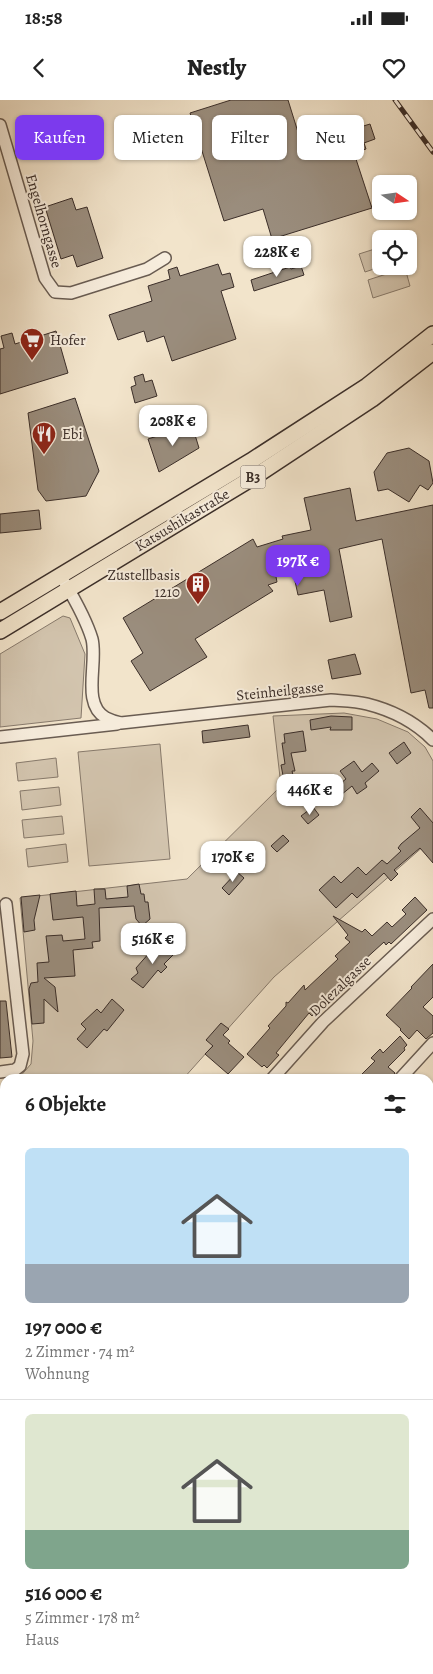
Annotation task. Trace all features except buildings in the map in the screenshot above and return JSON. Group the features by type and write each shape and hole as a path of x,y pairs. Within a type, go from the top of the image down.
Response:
{"main road":[{"name":"Katsushikastraße","path":"0,612 251,461 429,346"},
{"name":"Katsushikastraße","path":"0,631 257,475 372,399 429,346"}],"street":[{"name":"Engelhorngasse","path":"1,129 45,278 55,292 71,293 147,269 165,258"},
{"path":"60,576 76,601 92,639 94,664 92,691 94,706 105,718 121,723"},
{"name":"Steinheilgasse","path":"0,737 331,700 366,704 389,711 407,720 433,740"},
{"path":"0,1072 14,1070 20,1066 23,1054 6,904"},
{"name":"Dolezalgasse","path":"276,1074 323,1022 433,919"},
{"path":"405,1074 433,1043"}],"shaded area":[{"path":"372,250 372,270 365,272 359,254"},
{"path":"383,275 407,275 410,286 373,298 368,280"},
{"path":"63,616 70,618 85,654 81,718 0,727 0,654"},
{"path":"344,713 377,719 408,732 425,747 433,761 433,838 274,977 187,1074 22,1074 31,1064 33,1041 20,898 187,879 281,786 273,716"},
{"path":"160,744 170,859 89,866 78,752"},
{"path":"56,758 58,777 18,781 16,763"},
{"path":"59,787 61,805 22,810 20,791"},
{"path":"62,816 64,834 24,838 22,820"},
{"path":"66,844 68,862 28,867 26,849"}],"railway":[{"path":"395,100 433,152"}],"place":[{"name":"Hofer","path":"32,361"},
{"name":"Ebi","path":"44,455"},
{"name":"Zustellbasis 1210","path":"198,605"}]}
